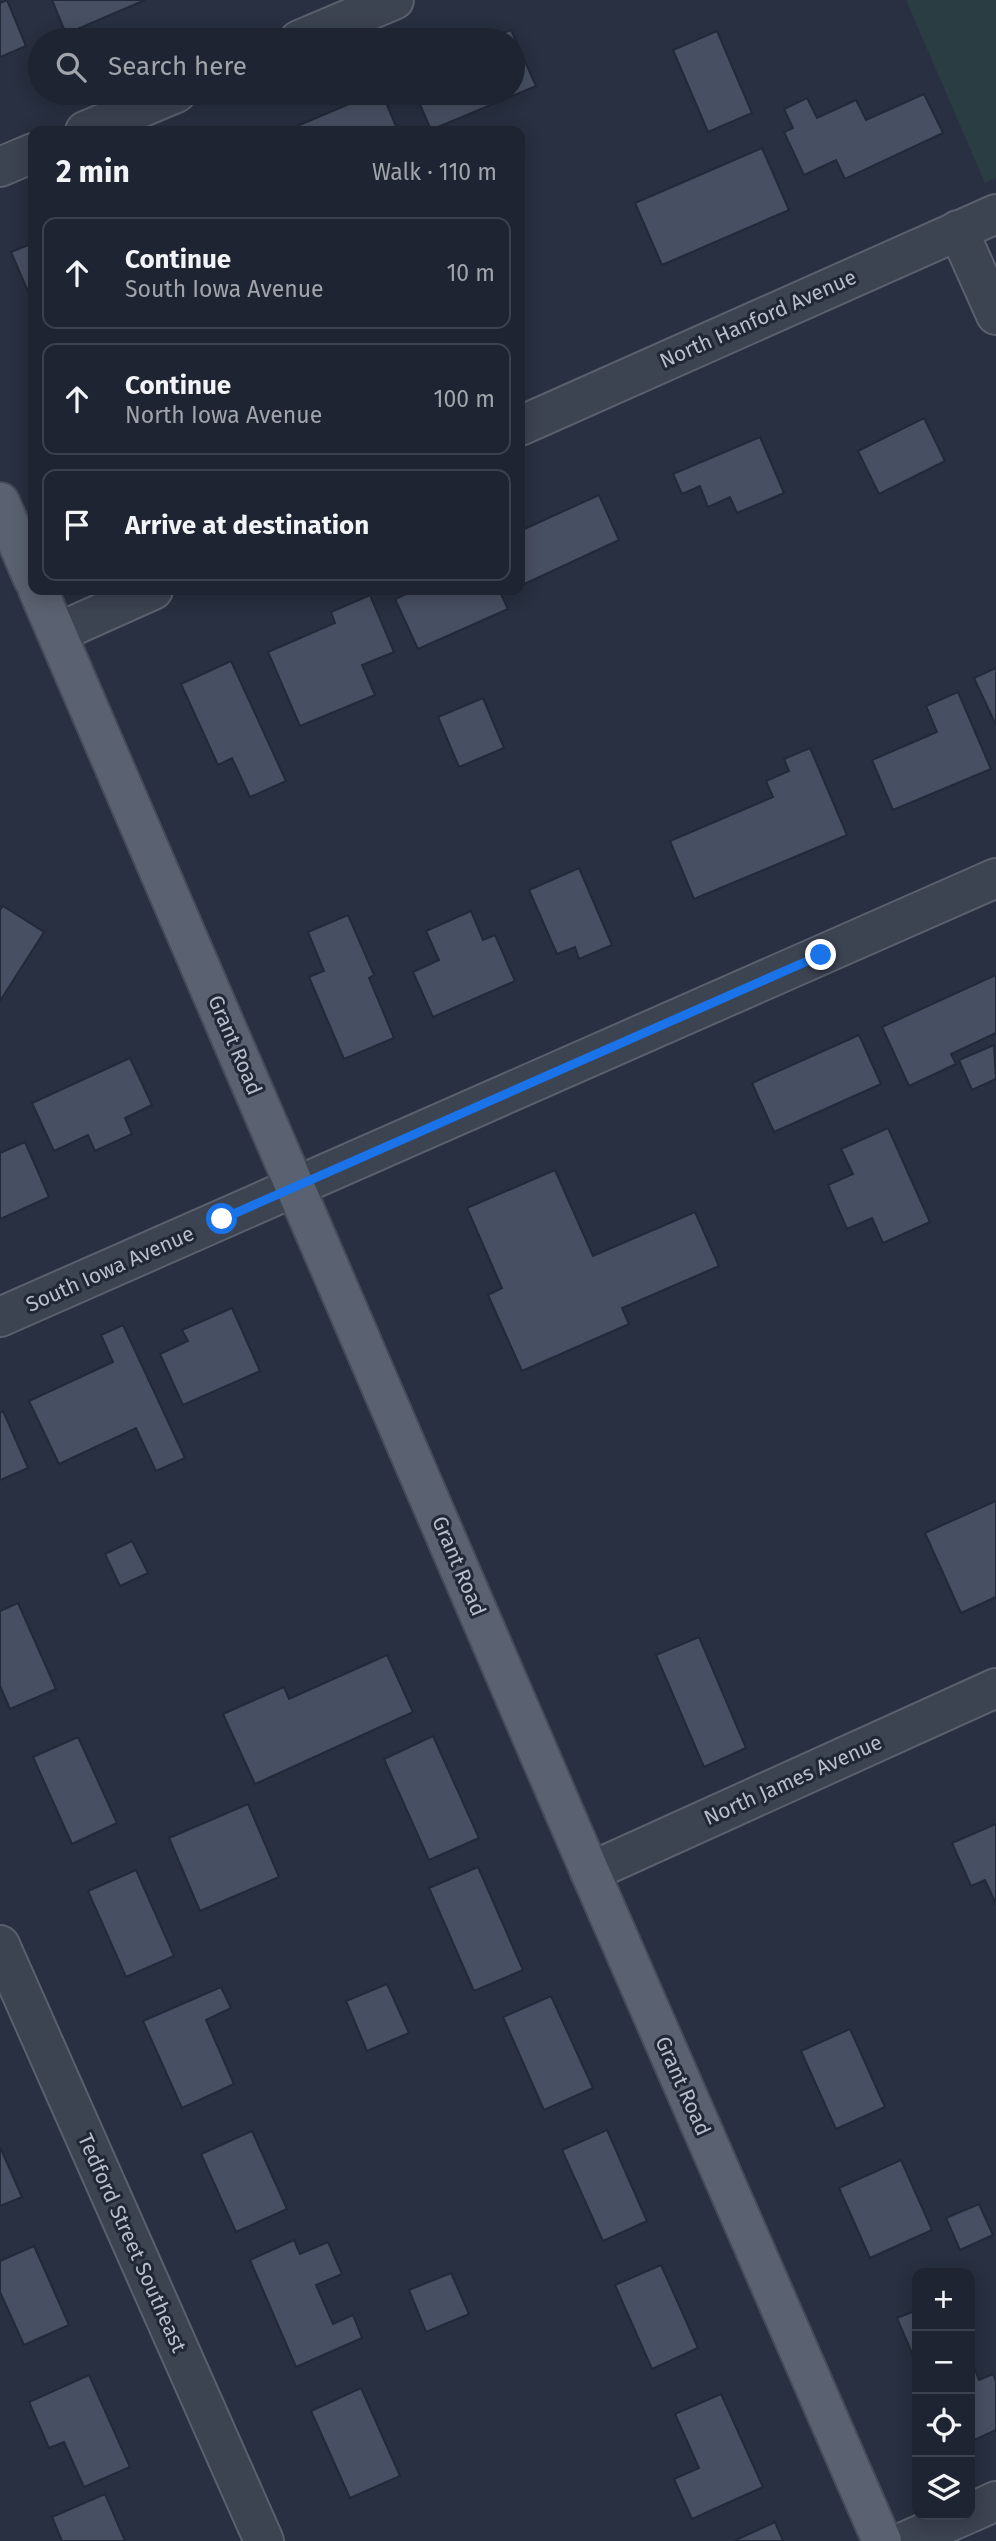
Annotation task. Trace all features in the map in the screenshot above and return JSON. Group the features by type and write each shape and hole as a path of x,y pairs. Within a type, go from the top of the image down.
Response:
{"main road":[{"path":"0,502 28,567"},
{"name":"Grant Road","path":"40,595 590,1872 882,2541"}],"street":[{"path":"328,28 394,0"},
{"path":"97,126 147,105"},
{"path":"0,167 28,155"},
{"name":"North Hanford Avenue","path":"525,424 996,214"},
{"path":"958,230 996,315"},
{"path":"57,633 142,595"},
{"name":"South Iowa Avenue","path":"0,1317 996,878"},
{"name":"North James Avenue","path":"590,1872 996,1688"},
{"name":"Tedford Street Southeast","path":"0,1945 264,2541"},
{"path":"975,2511 996,2501"},
{"path":"906,2541 954,2520"}],"green space":[{"path":"906,0 996,0 996,178 985,183"}],"building":[{"path":"7,0 26,46 0,57 0,3"},
{"path":"52,0 145,0 80,28 64,28"},
{"path":"717,31 752,113 708,132 673,50"},
{"path":"525,61 536,86 525,91"},
{"path":"924,94 943,133 845,179 836,160 804,175 784,132 793,128 784,109 807,98 817,118 856,100 866,120"},
{"path":"347,105 387,105 396,126 297,126"},
{"path":"420,105 491,105 441,126 429,126"},
{"path":"762,148 789,210 662,265 635,203"},
{"path":"28,245 28,291 11,252"},
{"path":"924,418 945,461 879,494 858,451"},
{"path":"760,437 784,493 737,513 730,497 708,507 700,486 682,494 673,474"},
{"path":"599,495 619,540 525,584 525,529"},
{"path":"370,595 394,652 362,665 375,695 300,726 268,652 335,623 331,612"},
{"path":"404,595 501,595 508,609 418,649 395,599"},
{"path":"231,661 286,781 250,797 232,758 218,765 181,684"},
{"path":"996,668 996,725 974,678"},
{"path":"958,692 991,769 893,810 872,760 937,732 926,706"},
{"path":"483,698 504,748 459,767 438,717"},
{"path":"810,748 847,835 694,899 670,841 773,797 766,781 789,771 784,759"},
{"path":"579,868 612,945 579,959 575,947 557,954 529,890"},
{"path":"3,906 44,932 0,1001 0,910"},
{"path":"471,911 483,940 495,935 515,981 433,1017 413,972 439,960 426,931"},
{"path":"348,915 374,975 369,978 394,1038 344,1059 309,977 324,971 308,932"},
{"path":"996,975 996,1033 951,1054 956,1064 909,1086 882,1027"},
{"path":"859,1035 881,1084 774,1132 752,1083"},
{"path":"994,1045 996,1079 972,1090 959,1060"},
{"path":"130,1058 152,1105 125,1118 132,1134 95,1151 88,1135 54,1151 32,1103"},
{"path":"888,1128 930,1222 883,1243 872,1218 847,1229 828,1185 853,1174 841,1149"},
{"path":"25,1142 49,1197 0,1219 0,1153"},
{"path":"555,1170 593,1256 695,1212 719,1266 622,1308 629,1324 522,1371 488,1295 502,1288 467,1208"},
{"path":"232,1308 260,1371 183,1405 160,1354 188,1341 182,1330"},
{"path":"123,1325 185,1458 156,1471 136,1428 59,1464 29,1401 113,1362 101,1335"},
{"path":"3,1411 28,1468 0,1480 0,1413"},
{"path":"996,1501 996,1597 961,1613 925,1533"},
{"path":"132,1541 148,1573 120,1586 105,1554"},
{"path":"18,1603 56,1689 10,1709 0,1686 0,1611"},
{"path":"699,1637 746,1748 704,1767 656,1655"},
{"path":"387,1655 413,1712 255,1784 223,1714 284,1687 289,1699"},
{"path":"433,1736 479,1838 429,1860 384,1759"},
{"path":"78,1737 117,1823 72,1844 33,1757"},
{"path":"248,1804 279,1877 200,1911 169,1838"},
{"path":"996,1824 996,1904 985,1880 971,1886 952,1843"},
{"path":"478,1867 523,1970 474,1991 429,1888"},
{"path":"136,1870 174,1956 126,1977 88,1891"},
{"path":"387,1984 409,2033 367,2051 346,2001"},
{"path":"221,1987 231,2008 206,2020 234,2084 182,2108 143,2021"},
{"path":"551,1996 593,2088 544,2110 503,2017"},
{"path":"850,2029 885,2107 836,2129 801,2051"},
{"path":"607,2130 647,2221 603,2241 562,2150"},
{"path":"252,2131 287,2209 236,2232 201,2154"},
{"path":"0,2147 22,2197 0,2206"},
{"path":"901,2160 932,2230 870,2258 839,2188"},
{"path":"979,2204 993,2235 960,2250 946,2218"},
{"path":"294,2240 300,2254 328,2242 342,2274 316,2285 333,2324 353,2315 362,2338 296,2367 250,2260"},
{"path":"34,2246 69,2325 24,2345 0,2292 0,2261"},
{"path":"661,2265 698,2348 652,2369 615,2285"},
{"path":"451,2273 469,2314 426,2332 409,2290"},
{"path":"912,2312 912,2353 897,2318"},
{"path":"975,2370 979,2380 993,2374 996,2381 996,2430 975,2440"},
{"path":"89,2375 130,2467 84,2487 64,2442 49,2448 29,2402"},
{"path":"361,2388 400,2476 350,2498 311,2411"},
{"path":"721,2394 763,2487 692,2519 674,2479 699,2468 675,2414"},
{"path":"105,2494 125,2541 62,2541 52,2517"},
{"path":"775,2522 783,2541 734,2541"}],"route":[{"path":"222,1219 821,955"}]}
